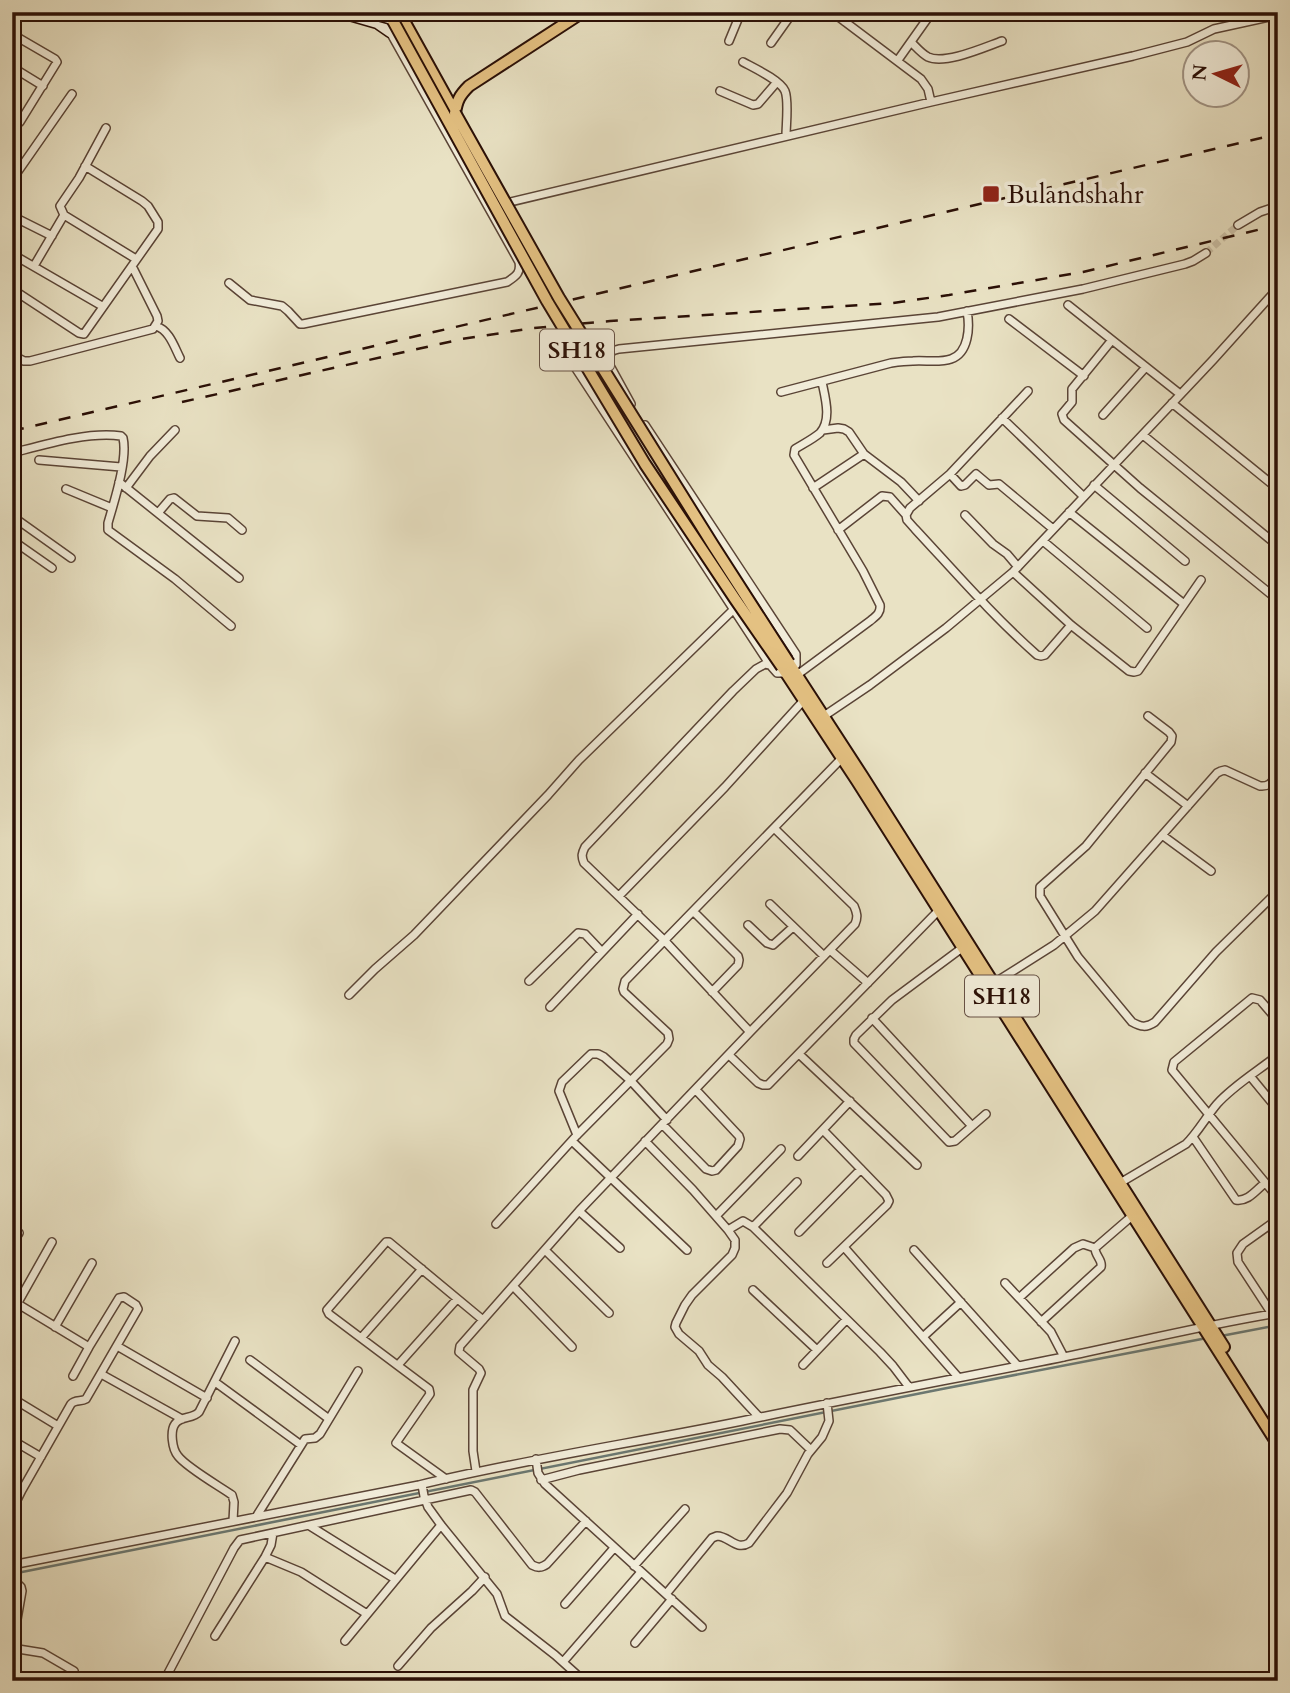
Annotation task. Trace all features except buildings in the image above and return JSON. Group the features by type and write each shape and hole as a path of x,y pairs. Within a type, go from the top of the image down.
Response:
{"main road":[{"path":"455,113 457,100 469,86 583,12"},
{"path":"393,15 455,113"},
{"name":"SH18","path":"393,15 547,302 645,464 735,599 824,716 1121,1183 1278,1445"},
{"name":"SH18","path":"455,113 566,310 789,669 804,700 1132,1216 1278,1432"}],"street":[{"path":"339,12 377,23 390,32"},
{"path":"367,12 393,15"},
{"path":"229,283 250,300 282,306 299,324 303,324 507,282 518,274 519,262 379,12"},
{"path":"729,41 741,12"},
{"path":"771,43 793,12"},
{"path":"832,12 921,79 932,102"},
{"path":"845,22 852,12"},
{"path":"898,60 932,12"},
{"path":"1233,12 1237,24"},
{"path":"506,203 1133,56 1187,42 1206,32 1278,15"},
{"path":"12,34 57,64 20,122 12,124"},
{"path":"911,42 925,56 938,59 962,55 1002,41"},
{"path":"743,62 784,89 786,136"},
{"path":"12,67 43,86"},
{"path":"719,90 753,105 758,104 777,82"},
{"path":"12,180 72,94"},
{"path":"106,128 60,206 64,215 134,263 157,316 156,326"},
{"path":"12,289 84,334 158,229 158,222 148,206 85,166"},
{"path":"1238,225 1260,212 1278,206"},
{"path":"34,266 64,215"},
{"path":"12,216 51,236"},
{"path":"566,355 777,673 796,665 796,654 629,401 609,364 608,357 612,351 938,317 1083,289 1193,261 1206,253"},
{"path":"12,254 102,306"},
{"path":"824,716 879,678 980,600 1015,569 1278,288"},
{"path":"1068,305 1180,394"},
{"path":"781,392 891,363 955,358 968,337 970,325 967,312"},
{"path":"1009,319 1084,376"},
{"path":"12,355 24,360 36,359 147,332 156,326 166,332 180,358"},
{"path":"1112,340 1073,389 1072,402 1064,410 1062,417 1140,488 1278,600"},
{"path":"1103,415 1146,367"},
{"path":"822,382 826,410 823,430"},
{"path":"906,515 907,511 950,474 1028,391"},
{"path":"1172,403 1278,489"},
{"path":"1002,418 1083,496"},
{"path":"789,669 870,621 880,609 863,571 813,488 794,452 795,449 823,430 844,429 864,453 901,482 919,501"},
{"path":"126,488 150,456 175,430"},
{"path":"12,453 99,435 121,436 124,442 119,482 108,530 175,579 231,626"},
{"path":"1143,435 1278,546"},
{"path":"813,488 864,453"},
{"path":"39,460 121,467"},
{"path":"950,474 961,485 965,485 976,474 989,485 999,484 1053,529"},
{"path":"119,482 239,578"},
{"path":"1094,485 1185,561"},
{"path":"66,489 112,508"},
{"path":"838,530 882,496 890,497 906,515 907,520 980,600 1037,654 1045,654 1071,625"},
{"path":"158,513 174,498 197,516 228,518 242,530"},
{"path":"1069,512 1184,604"},
{"path":"965,515 993,544 1007,554 1015,569 1071,625 1129,671 1138,671 1201,580"},
{"path":"12,516 71,558"},
{"path":"12,540 52,568"},
{"path":"1043,541 1147,628"},
{"path":"349,995 414,935 579,760 733,610"},
{"path":"750,1032 664,940 584,863 582,852 733,691 760,666 770,666"},
{"path":"619,896 725,787 804,700"},
{"path":"1148,716 1169,732 1172,739 1086,846 1040,887 1040,896 1086,967 1132,1022 1147,1027 1155,1022 1216,952 1278,891"},
{"path":"496,1224 667,1044 668,1033 624,992 623,985 841,759"},
{"path":"994,983 1065,937 1096,911 1221,771 1230,772 1260,786 1271,783 1278,775"},
{"path":"1145,773 1188,806"},
{"path":"476,1471 473,1451 473,1390 481,1373 459,1350 460,1346 579,1211 855,924 857,912 854,906 774,828"},
{"path":"1162,835 1211,871"},
{"path":"770,904 793,927 868,983"},
{"path":"729,1055 758,1083 768,1085 939,911"},
{"path":"693,912 740,960 712,992"},
{"path":"550,1007 638,914"},
{"path":"748,925 767,943 773,945 793,927"},
{"path":"529,981 578,933 585,934 602,952"},
{"path":"962,948 892,1000 854,1039 856,1047 948,1142 956,1141 986,1114"},
{"path":"1278,1021 1260,1000 1252,998 1172,1066 1174,1073 1278,1198"},
{"path":"872,1018 972,1126"},
{"path":"687,1250 611,1177 575,1138 559,1091 562,1083 591,1054 604,1057 631,1081 706,1169 712,1171 738,1146 740,1139 696,1090"},
{"path":"799,1054 917,1165"},
{"path":"1121,1183 1186,1144 1228,1093 1278,1055"},
{"path":"1250,1076 1278,1110"},
{"path":"798,1156 850,1101"},
{"path":"822,1130 889,1201 827,1263"},
{"path":"1193,1137 1236,1200 1246,1199 1265,1183"},
{"path":"645,1141 717,1215 735,1240 732,1255 692,1295 676,1327 679,1334 699,1351 708,1365 759,1417"},
{"path":"717,1215 781,1149"},
{"path":"799,1232 861,1169"},
{"path":"754,1227 797,1182"},
{"path":"579,1211 620,1248"},
{"path":"1041,1322 1101,1267 1096,1248 1132,1216"},
{"path":"538,1470 646,1441 759,1417 1064,1357 1211,1333 1275,1313 1238,1262 1237,1253 1243,1244 1278,1219"},
{"path":"727,1230 743,1221 754,1227 894,1366 909,1387"},
{"path":"12,1244 19,1233"},
{"path":"12,1313 52,1242"},
{"path":"446,1479 396,1443 431,1393 429,1389 327,1310 386,1242 391,1243 482,1320"},
{"path":"1019,1298 1074,1248 1083,1244 1096,1248"},
{"path":"844,1247 958,1377"},
{"path":"545,1250 609,1313"},
{"path":"914,1250 1018,1366"},
{"path":"55,1327 92,1263"},
{"path":"360,1338 422,1269"},
{"path":"1005,1283 1051,1332 1064,1357"},
{"path":"513,1286 572,1347"},
{"path":"753,1290 817,1350"},
{"path":"12,1510 72,1402 86,1399 138,1309 136,1305 124,1297 119,1298 73,1376"},
{"path":"398,1365 457,1299"},
{"path":"924,1336 961,1302"},
{"path":"18,1304 89,1347"},
{"path":"803,1365 846,1320"},
{"path":"233,1521 232,1495 178,1457 173,1432 178,1421 196,1416 235,1341"},
{"path":"117,1346 207,1398"},
{"path":"250,1360 329,1419"},
{"path":"256,1517 301,1445 307,1438 318,1436 358,1371"},
{"path":"101,1374 182,1419"},
{"path":"215,1382 301,1445"},
{"path":"12,1398 58,1426"},
{"path":"635,1643 712,1538 717,1535 737,1545 749,1543 787,1493 811,1450 822,1437 830,1421 828,1405"},
{"path":"12,1565 256,1517 277,1524 309,1525 423,1492 446,1479 476,1471 572,1472 780,1429 790,1430 811,1450"},
{"path":"12,1440 41,1457"},
{"path":"538,1470 614,1548 702,1627"},
{"path":"12,1486 22,1490"},
{"path":"164,1681 237,1544 277,1524 423,1492 473,1491 532,1565 538,1568 547,1564 586,1521"},
{"path":"423,1492 440,1525 485,1577 500,1600 505,1616 584,1681"},
{"path":"634,1566 685,1509"},
{"path":"215,1636 265,1557 277,1524"},
{"path":"309,1525 395,1578"},
{"path":"345,1641 440,1525"},
{"path":"565,1604 614,1548"},
{"path":"265,1557 301,1572 367,1614"},
{"path":"563,1662 641,1572"},
{"path":"398,1666 437,1622 485,1577"},
{"path":"12,1586 19,1585 22,1591 12,1648 43,1653 74,1671"}],"waterway":[{"path":"1221,1336 1278,1325"},
{"path":"12,1574 1207,1338"}],"tunnel":[{"path":"1206,253 1238,225"}],"railway":[{"path":"12,431 1278,134"},
{"path":"182,402 462,339 534,328 610,321 893,303 1083,272 1278,225"}],"place":[{"name":"Bulandshahr","path":"991,194"}]}
